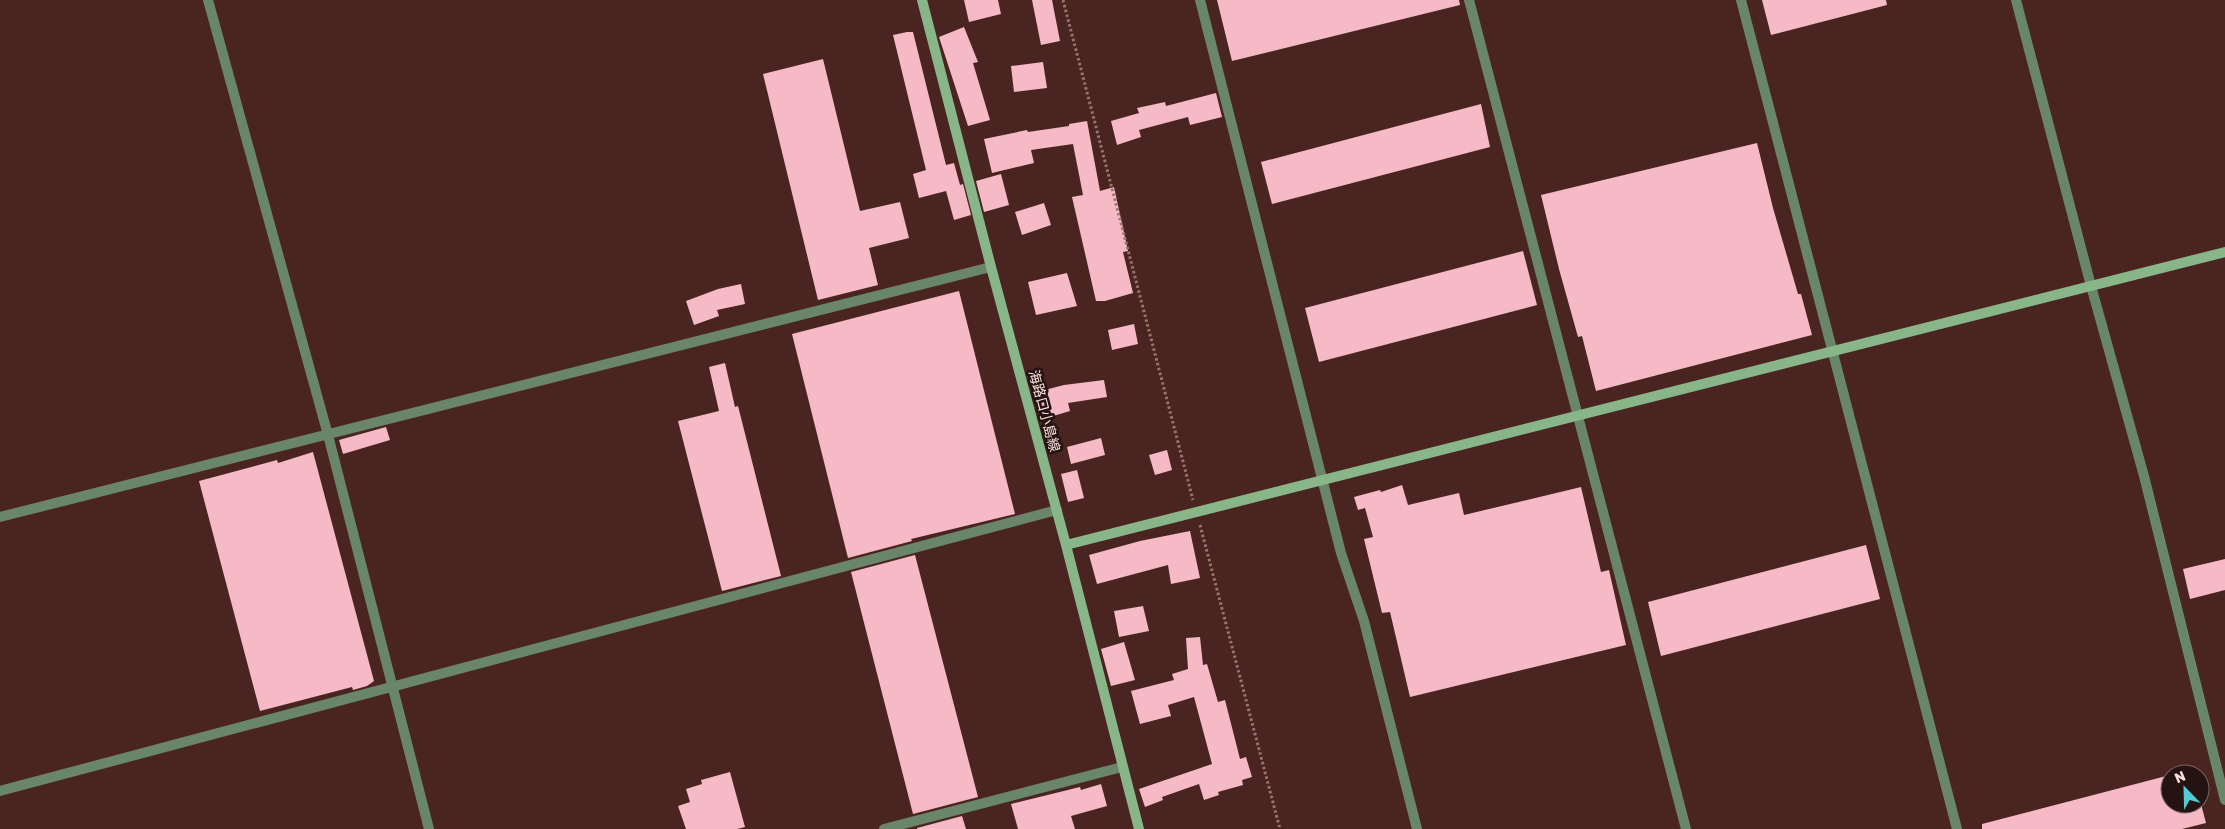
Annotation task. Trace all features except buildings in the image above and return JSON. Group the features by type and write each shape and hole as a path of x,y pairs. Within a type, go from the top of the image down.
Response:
{"street":[{"path":"208,0 328,435 429,829"},
{"name":"海路口小島線","path":"922,0 1139,829"},
{"path":"1200,0 1341,553 1364,621 1417,829"},
{"path":"1470,0 1686,829"},
{"path":"1741,0 1957,829"},
{"path":"2016,0 2091,286 2144,476 2225,800"},
{"path":"1066,545 2225,252"},
{"path":"0,517 991,267"},
{"path":"0,792 1057,510"},
{"path":"884,829 1122,767"}],"path":[{"path":"1063,0 1280,829"}]}
